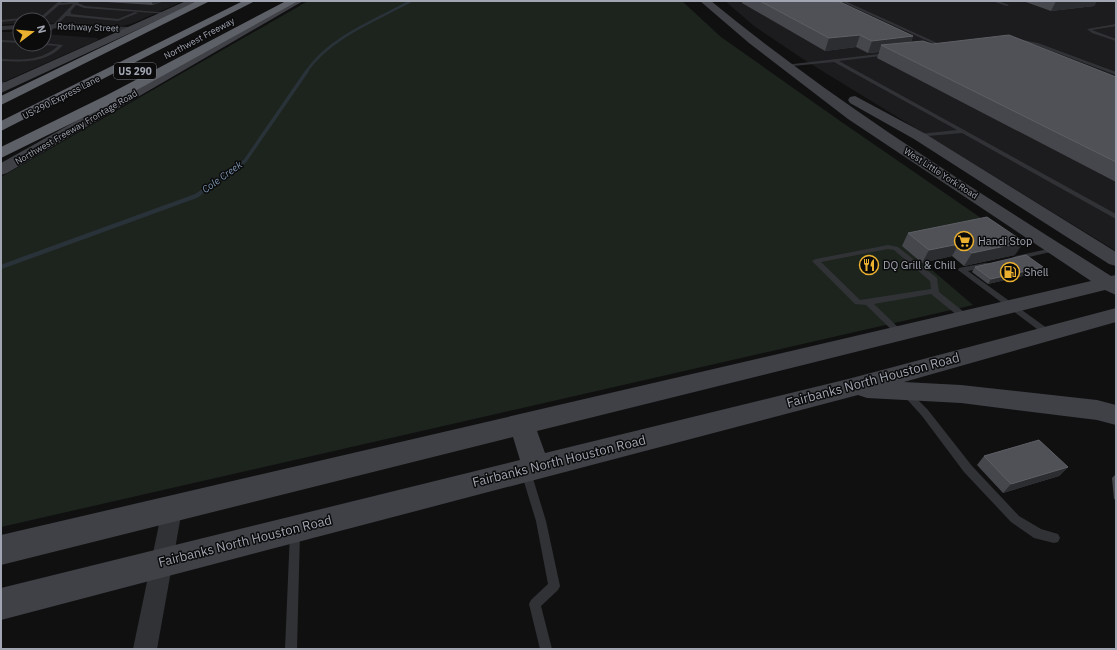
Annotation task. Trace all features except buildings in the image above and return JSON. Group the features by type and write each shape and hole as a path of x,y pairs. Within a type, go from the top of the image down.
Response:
{"highway":[{"path":"1,101 108,47 205,1"},
{"name":"Northwest Freeway","path":"1,113 231,1"},
{"name":"US 290 Express Lane","path":"1,127 250,1"},
{"name":"Northwest Freeway","path":"1,142 269,1"},
{"path":"1,153 112,98 293,1"}],"main road":[{"path":"1,89 194,1"},
{"name":"Northwest Freeway Frontage Road","path":"1,170 298,1"},
{"name":"West Little York Road","path":"705,1 734,27 804,80 889,139 1113,284"},
{"name":"West Little York Road","path":"770,53 919,136 1116,260"},
{"path":"1,550 172,510 900,333 1113,284"},
{"name":"Fairbanks North Houston Road","path":"1,604 848,388 898,384 1048,334 1116,315"},
{"path":"898,384 961,394 1097,410 1116,415"},
{"path":"522,424 531,468"}],"street":[{"path":"1,28 12,28"},
{"name":"Rothway Street","path":"52,29 131,29"},
{"name":"Rothway Street","path":"52,29 114,37"},
{"path":"145,649 172,510"}],"lane":[{"path":"842,1 944,47"},
{"path":"994,1 1007,5"},
{"path":"48,12 59,2 76,2 84,7 168,13"},
{"path":"52,26 65,15 76,2"},
{"path":"65,15 91,4"},
{"path":"65,15 118,20 140,12"},
{"path":"1,21 12,20"},
{"path":"1,28 12,21"},
{"path":"1116,26 1089,29 1116,40"},
{"path":"1004,40 1025,41 1037,44 1116,74"},
{"path":"1,41 12,42"},
{"path":"1,60 28,61 53,54 61,45 52,44"},
{"path":"936,48 951,46"},
{"path":"793,65 897,53"},
{"path":"834,60 1116,217"},
{"path":"1,83 13,83"},
{"path":"919,136 963,131"},
{"path":"935,292 934,280 896,248 888,247 816,261 855,300 863,303 928,290 935,292 966,318"},
{"path":"1006,260 1058,249"},
{"path":"992,264 962,270 1048,334"},
{"path":"868,302 900,333"},
{"path":"898,384 968,469 1015,519 1038,534 1054,538"},
{"path":"531,468 554,586 534,604 546,649"},
{"path":"291,649 296,528"}],"shaded area":[{"path":"1,1 184,1 131,24 122,26 52,23 52,12 12,12 12,24 1,25"},
{"path":"308,1 682,1 721,37 997,229 905,247 973,305 1,527 1,177"},
{"path":"725,1 1116,1 1116,251 806,61 754,26"},
{"path":"1,32 12,32 12,52 52,52 52,35 97,38 98,40 1,83"}],"waterway":[{"name":"Cole Creek","path":"306,72 327,49 340,39 411,1"},
{"name":"Cole Creek","path":"238,166 245,161 307,71"},
{"name":"Cole Creek","path":"1,267 196,196 240,165"}],"place":[{"name":"Handi Stop","path":"964,241"},
{"name":"DQ Grill & Chill","path":"869,265"},
{"name":"Shell","path":"1010,272"}]}
